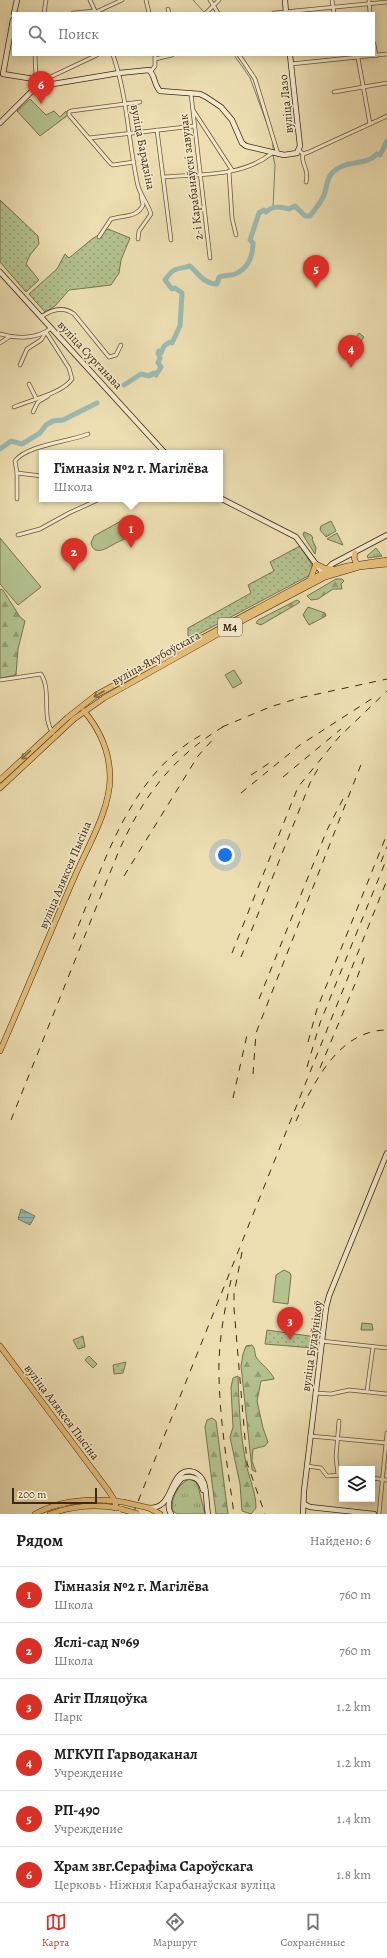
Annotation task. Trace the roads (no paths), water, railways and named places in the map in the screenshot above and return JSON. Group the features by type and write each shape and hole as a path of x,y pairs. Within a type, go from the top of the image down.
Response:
{"main road":[{"path":"14,12 17,0"},
{"path":"285,0 286,12"},
{"path":"12,24 1,74 35,79 34,84 47,85 119,73 146,70 151,71 156,86 160,91 200,94 221,107 232,120 242,143 246,146 278,154 295,154 301,152"},
{"name":"вуліца Лазо","path":"290,56 301,152"},
{"path":"0,123 40,84"},
{"name":"вуліца Сурганава","path":"0,272 162,450"},
{"path":"223,500 296,537 324,575 327,569 387,535"},
{"path":"355,553 354,558 358,565"},
{"name":"вуліца Якубоўскага","path":"0,788 84,711 104,698 333,570 387,560"},
{"path":"316,564 333,570"},
{"path":"310,580 316,564"},
{"name":"вуліца Якубоўскага","path":"0,780 80,706 113,686 310,580 358,565 387,564"},
{"name":"вуліца Аляксея Пысіна","path":"0,1052 96,830 109,790 110,778 106,750 93,723 80,706"},
{"name":"вуліца Будаўнікоў","path":"303,1514 310,1436 321,1341 328,1298 387,1153"},
{"name":"вуліца Аляксея Пысіна","path":"0,1346 108,1490 118,1508"},
{"path":"36,1514 74,1501 103,1499 156,1508 163,1503 179,1476 190,1471 201,1477 204,1484 206,1503"},
{"path":"171,1514 168,1506 178,1483 182,1478 189,1476 198,1479 202,1485 208,1514"},
{"path":"103,1499 108,1496 108,1490"},
{"path":"304,1504 310,1507 374,1514"},
{"path":"50,1514 76,1507 102,1505 138,1514"},
{"path":"149,1508 160,1514"}],"street":[{"path":"44,12 46,0"},
{"path":"90,0 96,12 122,0"},
{"path":"146,0 149,12"},
{"path":"210,0 214,4 218,12"},
{"path":"207,12 219,0"},
{"path":"332,0 334,12"},
{"path":"286,12 369,2 387,2"},
{"path":"369,2 370,12"},
{"path":"168,8 169,12"},
{"path":"375,50 376,56"},
{"path":"291,64 338,57 358,58 387,54"},
{"path":"35,56 35,79"},
{"path":"40,84 94,56"},
{"name":"вуліца Барадзіна","path":"113,56 126,104 140,193 151,214 139,231 138,239"},
{"path":"240,56 255,79 278,154"},
{"path":"151,71 155,66 155,57"},
{"path":"358,58 370,124"},
{"path":"334,92 387,83"},
{"name":"2-і Карабанаўскі завулак","path":"191,94 210,258"},
{"path":"134,162 113,165 69,115 69,112 140,102"},
{"path":"193,110 230,171 232,218 236,235"},
{"path":"301,152 387,116"},
{"path":"89,138 194,126"},
{"path":"157,130 171,240"},
{"name":"вуліца Лазо","path":"301,152 302,159 308,173 306,182"},
{"path":"164,177 230,171 252,166 272,153"},
{"path":"99,237 111,219 128,216 140,211 143,205 140,193"},
{"path":"41,317 57,309 68,309 74,314 109,357 116,355 121,345"},
{"path":"20,365 26,349 40,340 51,328"},
{"path":"0,334 9,337 31,336 46,332"},
{"name":"вуліца Сурганава","path":"14,407 68,384 72,374 64,358 46,332"},
{"path":"0,343 9,337"},
{"path":"29,384 36,398"},
{"path":"33,412 38,402 52,392"},
{"path":"16,499 17,473 15,461 22,455 42,446 72,440 88,434"},
{"path":"17,473 39,476"},
{"path":"18,535 40,529 93,502"},
{"path":"0,680 41,674 45,682 49,725 56,736"},
{"path":"321,1341 387,1348"},
{"path":"367,1391 373,1347"},
{"path":"315,1393 331,1394 349,1390 387,1394"},
{"path":"307,1466 321,1468 327,1476 338,1475 337,1437 339,1421"},
{"path":"379,1514 387,1433"},
{"path":"310,1436 323,1438 326,1436 337,1437 386,1443"},
{"path":"375,1478 387,1480"}],"water":[{"path":"21,1209 35,1216 30,1225 18,1219"}],"waterway":[{"path":"193,0 204,12"},
{"path":"235,56 250,78 270,132"},
{"path":"124,385 141,374 149,376 154,373 156,375 161,367 158,363 160,358 158,353 159,351 161,353 164,346 170,342 172,343 180,326 182,293 175,288 172,289 165,280 171,273 175,270 190,266 205,280 212,284 217,284 219,277 233,275 240,272 249,262 251,257 253,243 250,240 259,213 264,210 266,212 274,207 289,209 295,206 305,216 310,216 323,198 328,180 333,172 338,168 367,160 377,154 380,155 387,141"},
{"path":"273,142 273,151"},
{"path":"273,155 275,165 273,208"},
{"path":"0,449 11,441 22,444 40,433 46,425 53,421 63,420 97,403"}],"railway":[{"path":"222,727 270,707 299,698 387,679"},
{"path":"232,953 298,787 339,737 387,691"},
{"path":"241,793 300,745 373,698"},
{"path":"11,1120 118,853 138,813 161,780 175,765 190,750 226,725"},
{"path":"283,777 341,729"},
{"path":"73,939 108,852 137,797 155,773 177,752 203,734"},
{"path":"124,876 198,756 215,737"},
{"path":"251,775 271,762"},
{"path":"253,1074 256,1033 362,762"},
{"path":"241,957 310,783 320,765"},
{"path":"259,999 327,830 343,799"},
{"path":"308,1042 317,1009 387,834"},
{"path":"381,862 387,847"},
{"path":"307,1067 320,1023 387,858"},
{"path":"133,1514 387,880"},
{"path":"320,1068 355,984 366,952"},
{"path":"296,1121 319,1076 341,1049 354,1039 370,1032 387,1030"},
{"path":"233,1098 247,1035"},
{"path":"242,1252 234,1294 234,1308 247,1463 265,1514"},
{"path":"231,1280 219,1352 219,1377 223,1429 234,1514"}],"place":[{"name":"Храм звг.Серафіма Сароўскага","path":"41,104"},
{"name":"РП-490","path":"316,288"},
{"name":"МГКУП Гарводаканал","path":"351,368"},
{"name":"Гімназія №2 г. Магілёва","path":"131,548"},
{"name":"Яслі-сад №69","path":"74,571"},
{"name":"Агіт Пляцоўка","path":"290,1340"}]}
